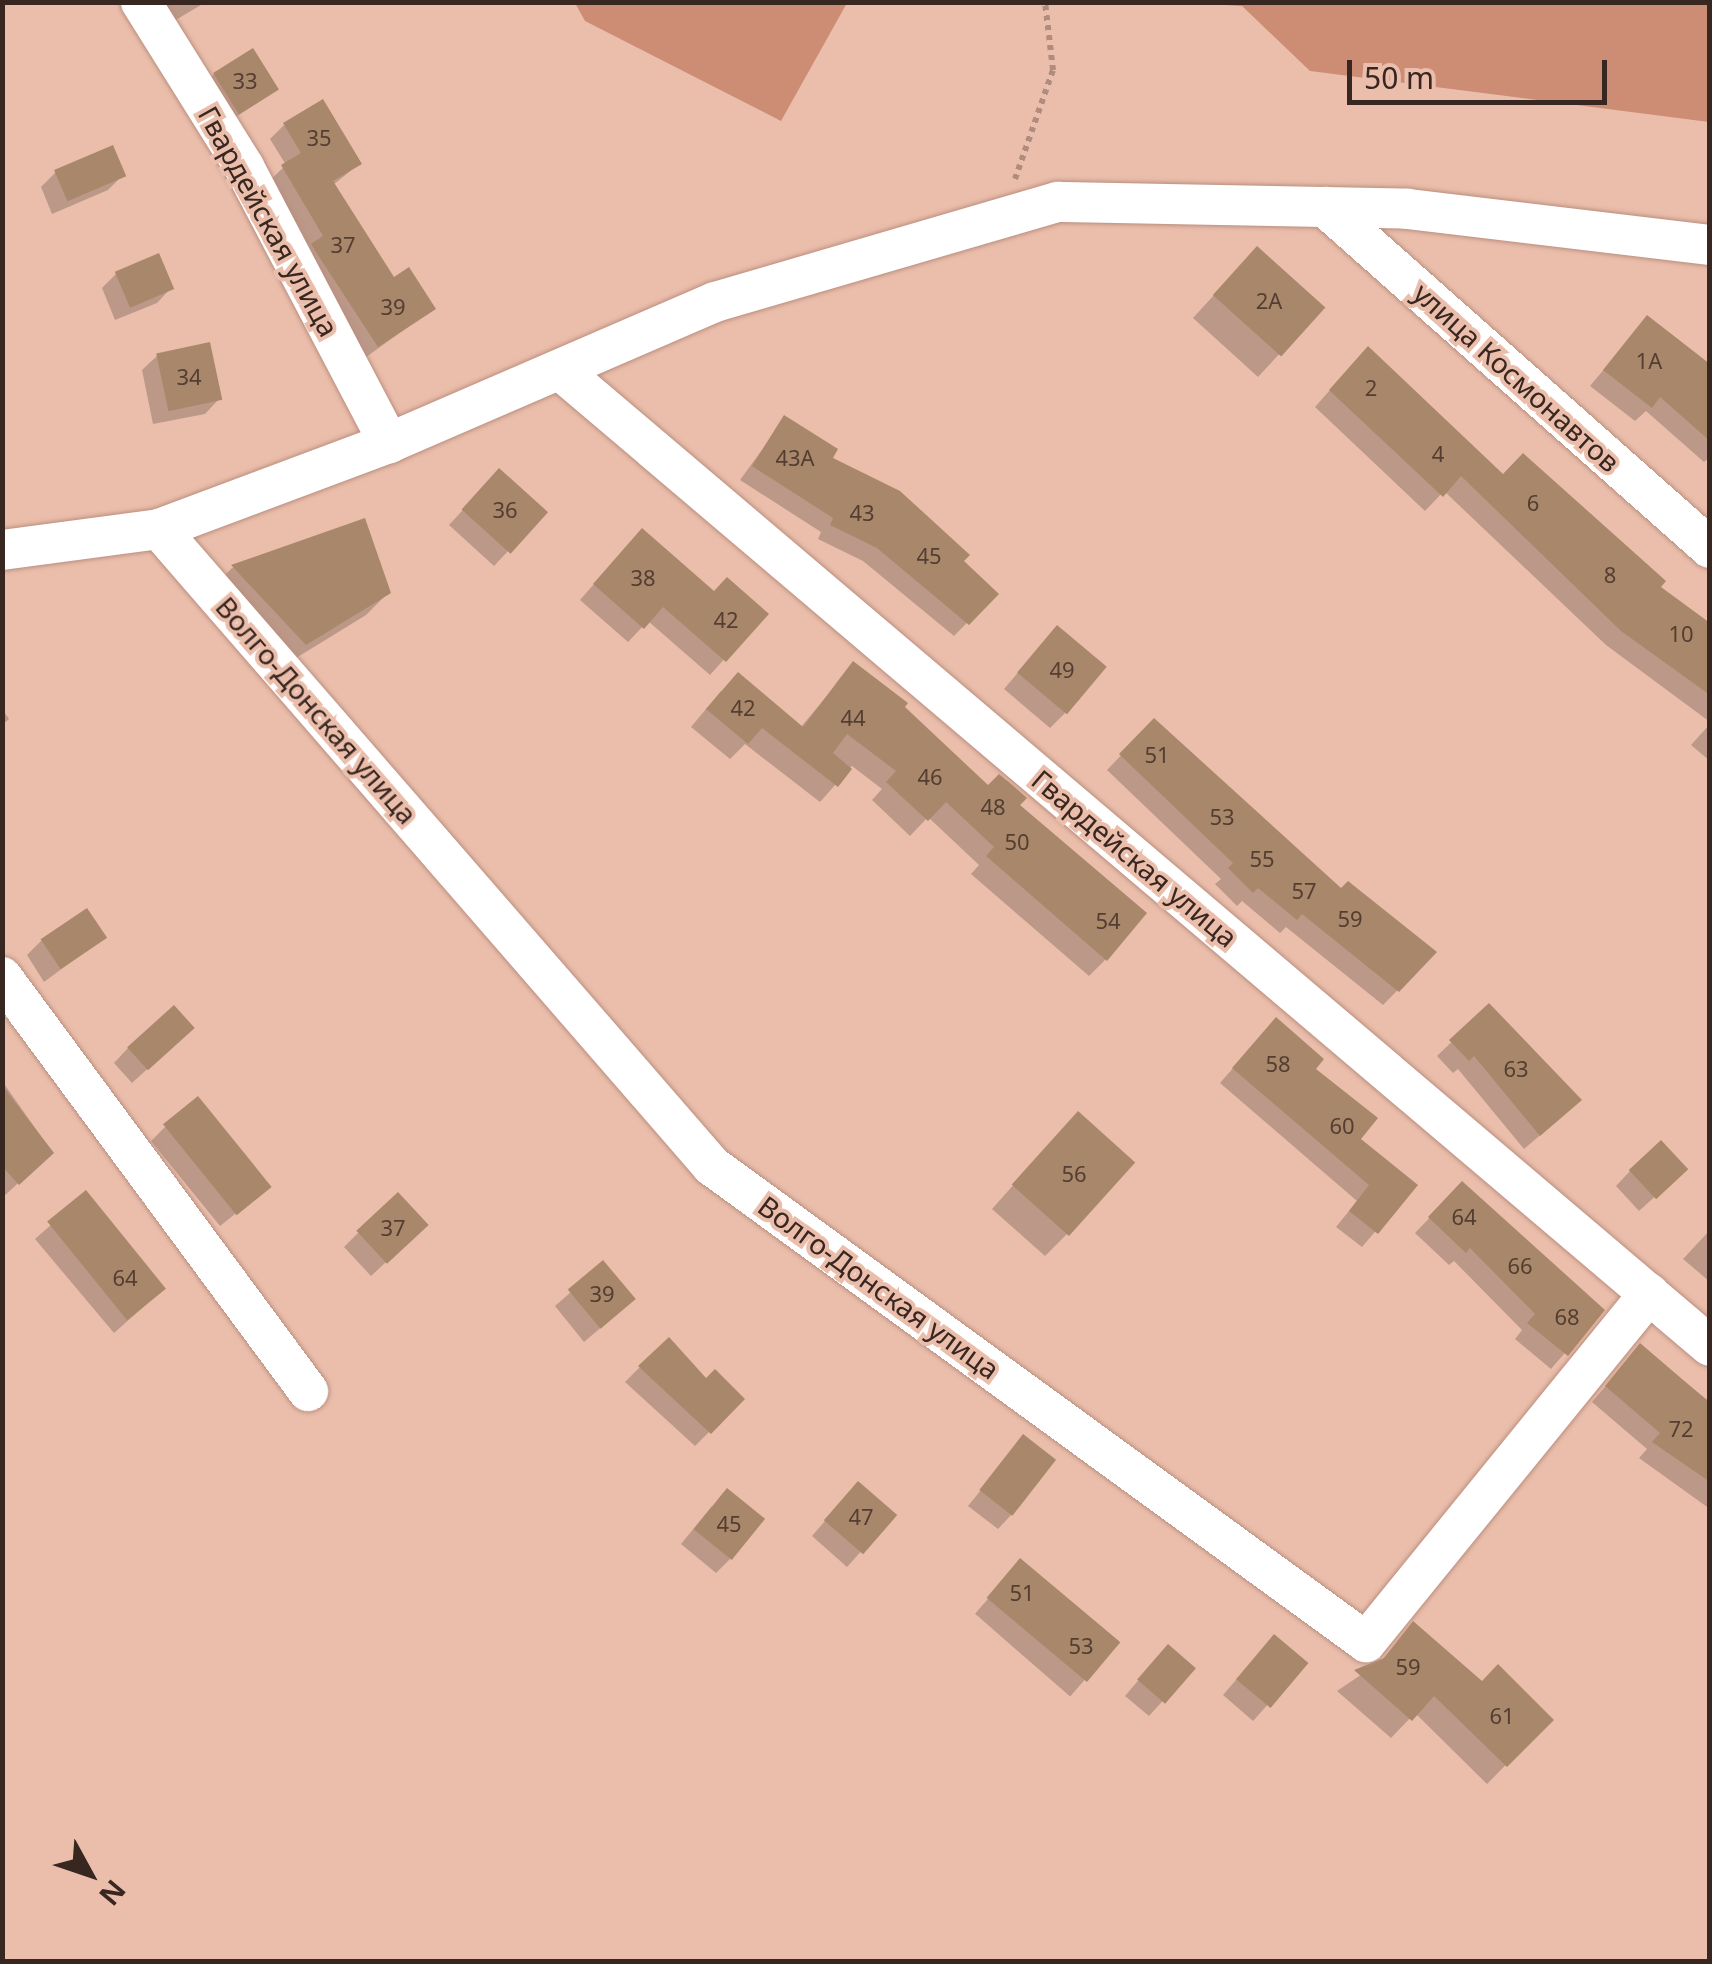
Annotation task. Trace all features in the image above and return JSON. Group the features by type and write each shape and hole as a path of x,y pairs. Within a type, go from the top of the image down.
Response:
{"street":[{"name":"Гвардейская улица","path":"140,2 244,167 389,443"},
{"path":"2,550 159,529 389,443 715,302 1058,202 1408,209 1710,246"},
{"name":"улица Космонавтов","path":"1325,206 1710,548"},
{"name":"Гвардейская улица","path":"560,370 1710,1346"},
{"name":"Волго-Донская улица","path":"159,529 712,1166 1366,1642 1649,1294"},
{"path":"2,977 308,1391"}],"path":[{"path":"1001,218 1053,70 1045,2"}],"shaded area":[{"path":"575,3 847,3 781,121 585,21"},
{"path":"1192,3 1709,3 1709,122 1310,71 1242,6"}],"building":[{"path":"253,48 279,90 239,114 213,73"},
{"path":"323,99 362,164 333,181 394,277 409,267 436,309 378,347 311,244 323,236 281,165 301,153 283,123"},
{"path":"113,145 126,176 67,201 54,170"},
{"path":"1257,246 1325,308 1281,357 1213,295"},
{"path":"159,253 174,289 130,308 115,272"},
{"path":"1647,315 1710,364 1710,441 1660,397 1652,408 1603,370"},
{"path":"210,342 222,400 168,411 156,353"},
{"path":"1368,346 1503,474 1523,453 1666,581 1661,587 1710,623 1710,695 1621,631 1461,476 1443,497 1329,390"},
{"path":"784,415 838,449 833,458 900,491 970,555 964,561 999,594 969,625 877,548 830,525 833,518 752,466"},
{"path":"499,468 548,512 511,554 462,510"},
{"path":"365,518 391,593 306,645 231,565"},
{"path":"642,528 714,591 727,577 769,614 726,662 663,607 644,629 593,584"},
{"path":"1057,625 1107,667 1067,714 1017,672"},
{"path":"853,661 908,703 905,707 988,785 999,774 1010,783 1027,798 1020,805 1147,913 1107,961 986,856 994,847 946,802 928,821 886,782 896,771 847,734 833,753 852,769 838,787 762,728 748,744 706,709 738,672 803,727"},
{"path":"1154,718 1341,888 1348,881 1437,952 1399,992 1302,914 1297,920 1258,888 1253,893 1228,868 1233,863 1119,754"},
{"path":"87,908 107,938 61,969 41,939"},
{"path":"1489,1003 1582,1100 1540,1136 1474,1056 1469,1061 1449,1040"},
{"path":"174,1005 195,1028 148,1070 127,1047"},
{"path":"1276,1017 1324,1059 1316,1069 1378,1118 1361,1139 1418,1185 1378,1234 1349,1211 1369,1185 1232,1068"},
{"path":"2,1085 54,1153 19,1185 2,1166"},
{"path":"198,1096 272,1187 237,1215 163,1124"},
{"path":"1078,1111 1135,1163 1069,1236 1012,1185"},
{"path":"1661,1140 1688,1169 1656,1199 1629,1170"},
{"path":"1462,1181 1605,1310 1568,1356 1527,1323 1535,1314 1470,1248 1466,1253 1428,1217"},
{"path":"86,1190 166,1289 127,1320 47,1221"},
{"path":"398,1192 429,1225 387,1264 356,1231"},
{"path":"603,1260 636,1299 601,1329 568,1290"},
{"path":"669,1337 706,1378 715,1369 745,1399 711,1434 638,1366"},
{"path":"1640,1343 1710,1403 1710,1482 1652,1442 1660,1433 1605,1386"},
{"path":"1023,1434 1056,1460 1012,1516 979,1490"},
{"path":"858,1481 897,1515 863,1554 824,1520"},
{"path":"727,1488 765,1519 732,1560 694,1529"},
{"path":"1020,1558 1120,1642 1087,1682 987,1598"},
{"path":"1413,1621 1482,1681 1498,1664 1554,1720 1507,1767 1434,1696 1412,1721 1354,1670 1384,1658"},
{"path":"1274,1634 1308,1663 1271,1708 1236,1679"},
{"path":"1168,1644 1196,1668 1165,1704 1137,1679"}]}
